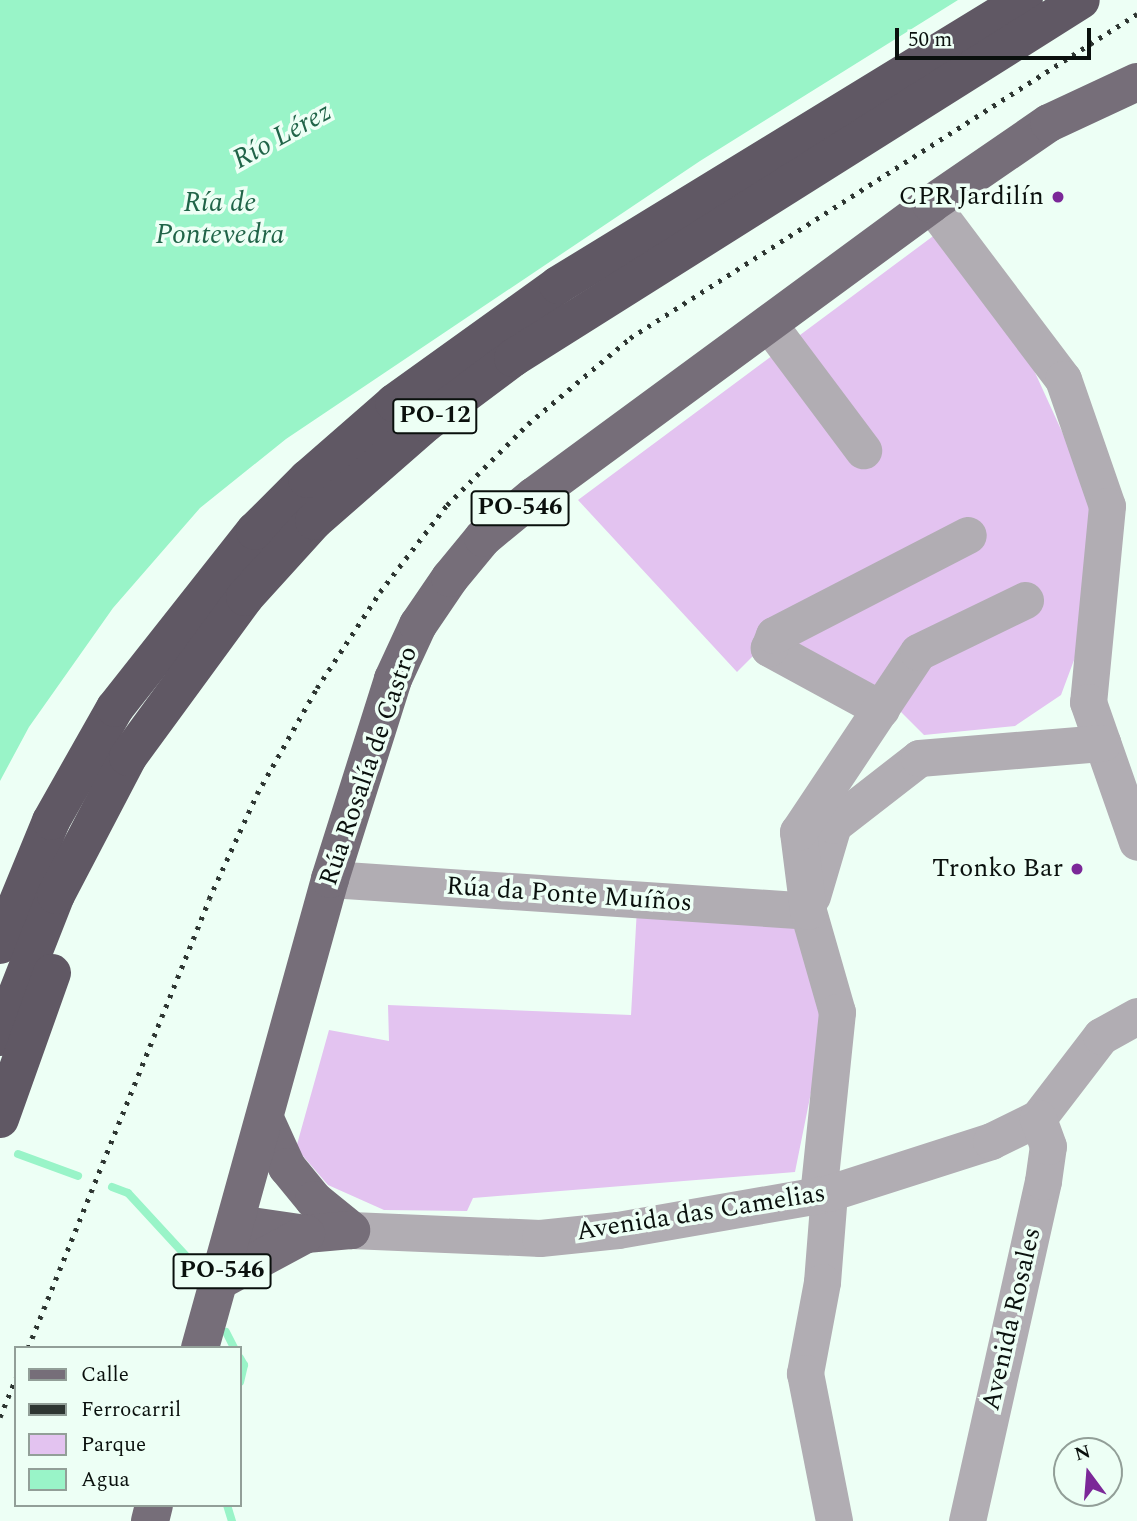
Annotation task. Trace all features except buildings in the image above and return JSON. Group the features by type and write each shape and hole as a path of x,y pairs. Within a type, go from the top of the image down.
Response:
{"highway":[{"name":"PO-12","path":"0,945 51,821 115,708 199,598 255,531 394,403 558,285 1024,0"},
{"name":"PO-12","path":"0,1037 56,895 128,757 245,597 314,521 426,423 513,358 1081,0"},
{"path":"0,1119 128,757"},
{"path":"0,882 8,865 51,821"}],"main road":[{"name":"Rúa Rosalía de Castro","path":"240,1209 330,878 393,680 418,625 450,578 483,538 534,496 931,204 1049,123 1137,82"},
{"path":"266,1121 310,1217"},
{"path":"240,1209 310,1217 351,1230"},
{"name":"PO-546","path":"201,1346 240,1209"},
{"path":"219,1281 310,1217"}],"street":[{"path":"931,204 1063,379 1107,506 1088,702 1137,842"},
{"path":"768,323 863,450"},
{"path":"881,709 769,648 774,635 968,535"},
{"path":"834,1521 805,1373 822,1282 823,1194 837,1013 808,911 798,832 918,652 1025,600"},
{"path":"808,911 833,825 919,758 1102,743"},
{"name":"Rúa da Ponte Muíños","path":"330,878 808,911"},
{"path":"1038,1118 1101,1036 1137,1016"},
{"name":"Avenida das Camelias","path":"351,1230 540,1238 618,1230 823,1194 991,1141 1038,1118"},
{"name":"Avenida Rosales","path":"967,1521 1043,1181 1048,1146 1038,1118"}],"green space":[{"path":"940,231 1022,344 1095,504 1083,636 1061,695 1015,726 924,735 896,707 922,663 1037,601 1035,589 914,648 879,700 778,646 784,639 873,591 973,543 969,535 774,635 737,672 578,500"},
{"path":"637,908 803,919 827,1013 795,1172 473,1198 467,1211 384,1210 328,1185 296,1148 329,1030 389,1041 388,1005 631,1015"}],"water":[{"name":"Ría de Pontevedra","path":"0,0 958,0 700,161 286,439 200,508 113,608 29,727 0,781"}],"waterway":[{"path":"18,1154 78,1176"},
{"path":"112,1187 128,1193 188,1258 198,1278"},
{"path":"226,1332 233,1346"},
{"path":"242,1362 242,1374"},
{"path":"228,1507 232,1521"}],"railway":[{"path":"29,1346 209,899 257,794 317,688 380,592 447,505 528,424 630,338 1137,14"},
{"path":"0,1417 14,1383"}],"place":[{"name":"CPR Jardilín","path":"1058,197"},
{"name":"Tronko Bar","path":"1077,869"}],"water label":[{"name":"Río Lérez","path":"282,136"}]}
